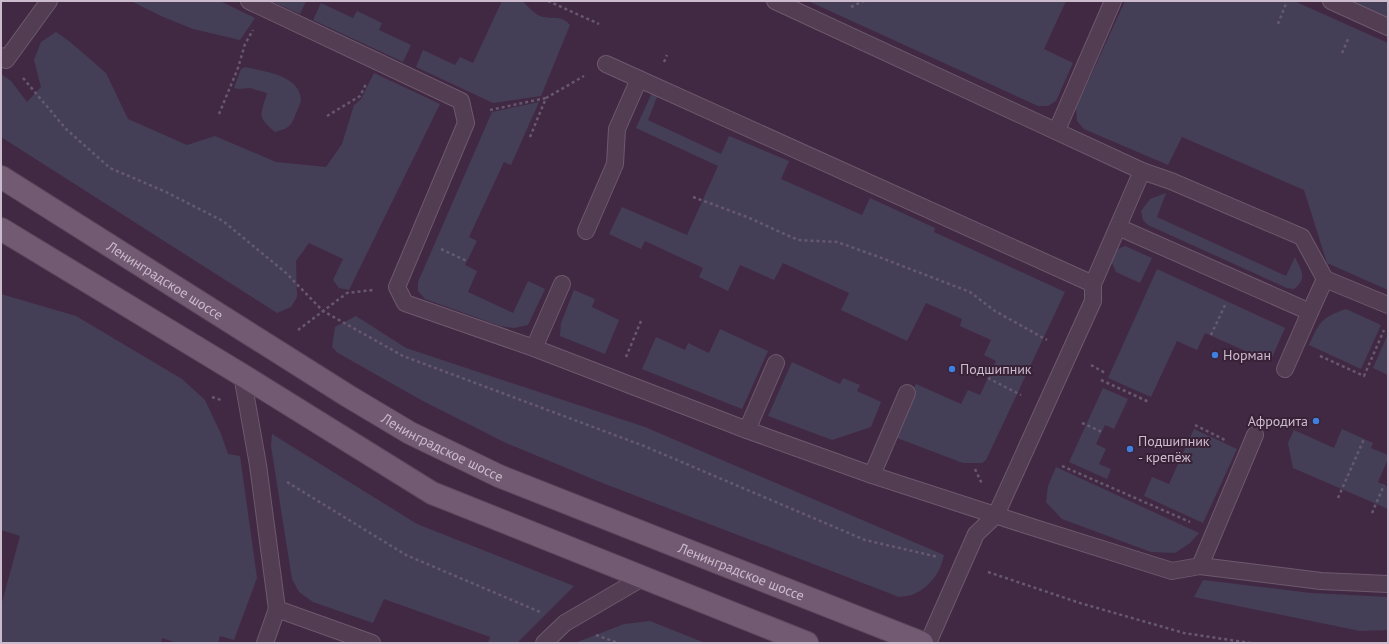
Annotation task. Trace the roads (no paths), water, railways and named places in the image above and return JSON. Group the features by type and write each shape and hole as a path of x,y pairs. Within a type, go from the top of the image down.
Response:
{"main road":[{"name":"Ленинградское шоссе","path":"1,177 348,396 416,436 499,476 922,643"},
{"path":"1,229 242,375 432,493 807,643"}],"lane":[{"path":"4,58 48,1"},
{"path":"249,1 461,101 466,123 397,287 405,303 534,348 747,430 872,475 1172,571 1200,566 1321,581 1388,584"},
{"path":"776,1 1057,130 1142,171 1171,181 1302,237 1325,279 1388,305"},
{"path":"1057,130 1113,1"},
{"path":"1331,1 1388,27"},
{"path":"606,64 1093,284"},
{"path":"586,231 615,164 617,130 639,79"},
{"path":"928,643 962,562 976,534 996,515 1069,354 1093,301 1093,284 1142,171"},
{"path":"1118,227 1310,312"},
{"path":"1285,369 1325,279"},
{"path":"534,348 562,284"},
{"path":"747,430 776,363"},
{"path":"242,375 258,465 278,609 265,643"},
{"path":"872,475 907,393"},
{"path":"1200,566 1256,435"},
{"path":"544,643 565,623 642,578"},
{"path":"278,609 372,643"}],"place":[{"name":"Норман","path":"1215,355"},
{"name":"Подшипник","path":"952,369"},
{"name":"Афродита","path":"1316,421"},
{"name":"Подшипник - крепёж","path":"1130,449"}]}
